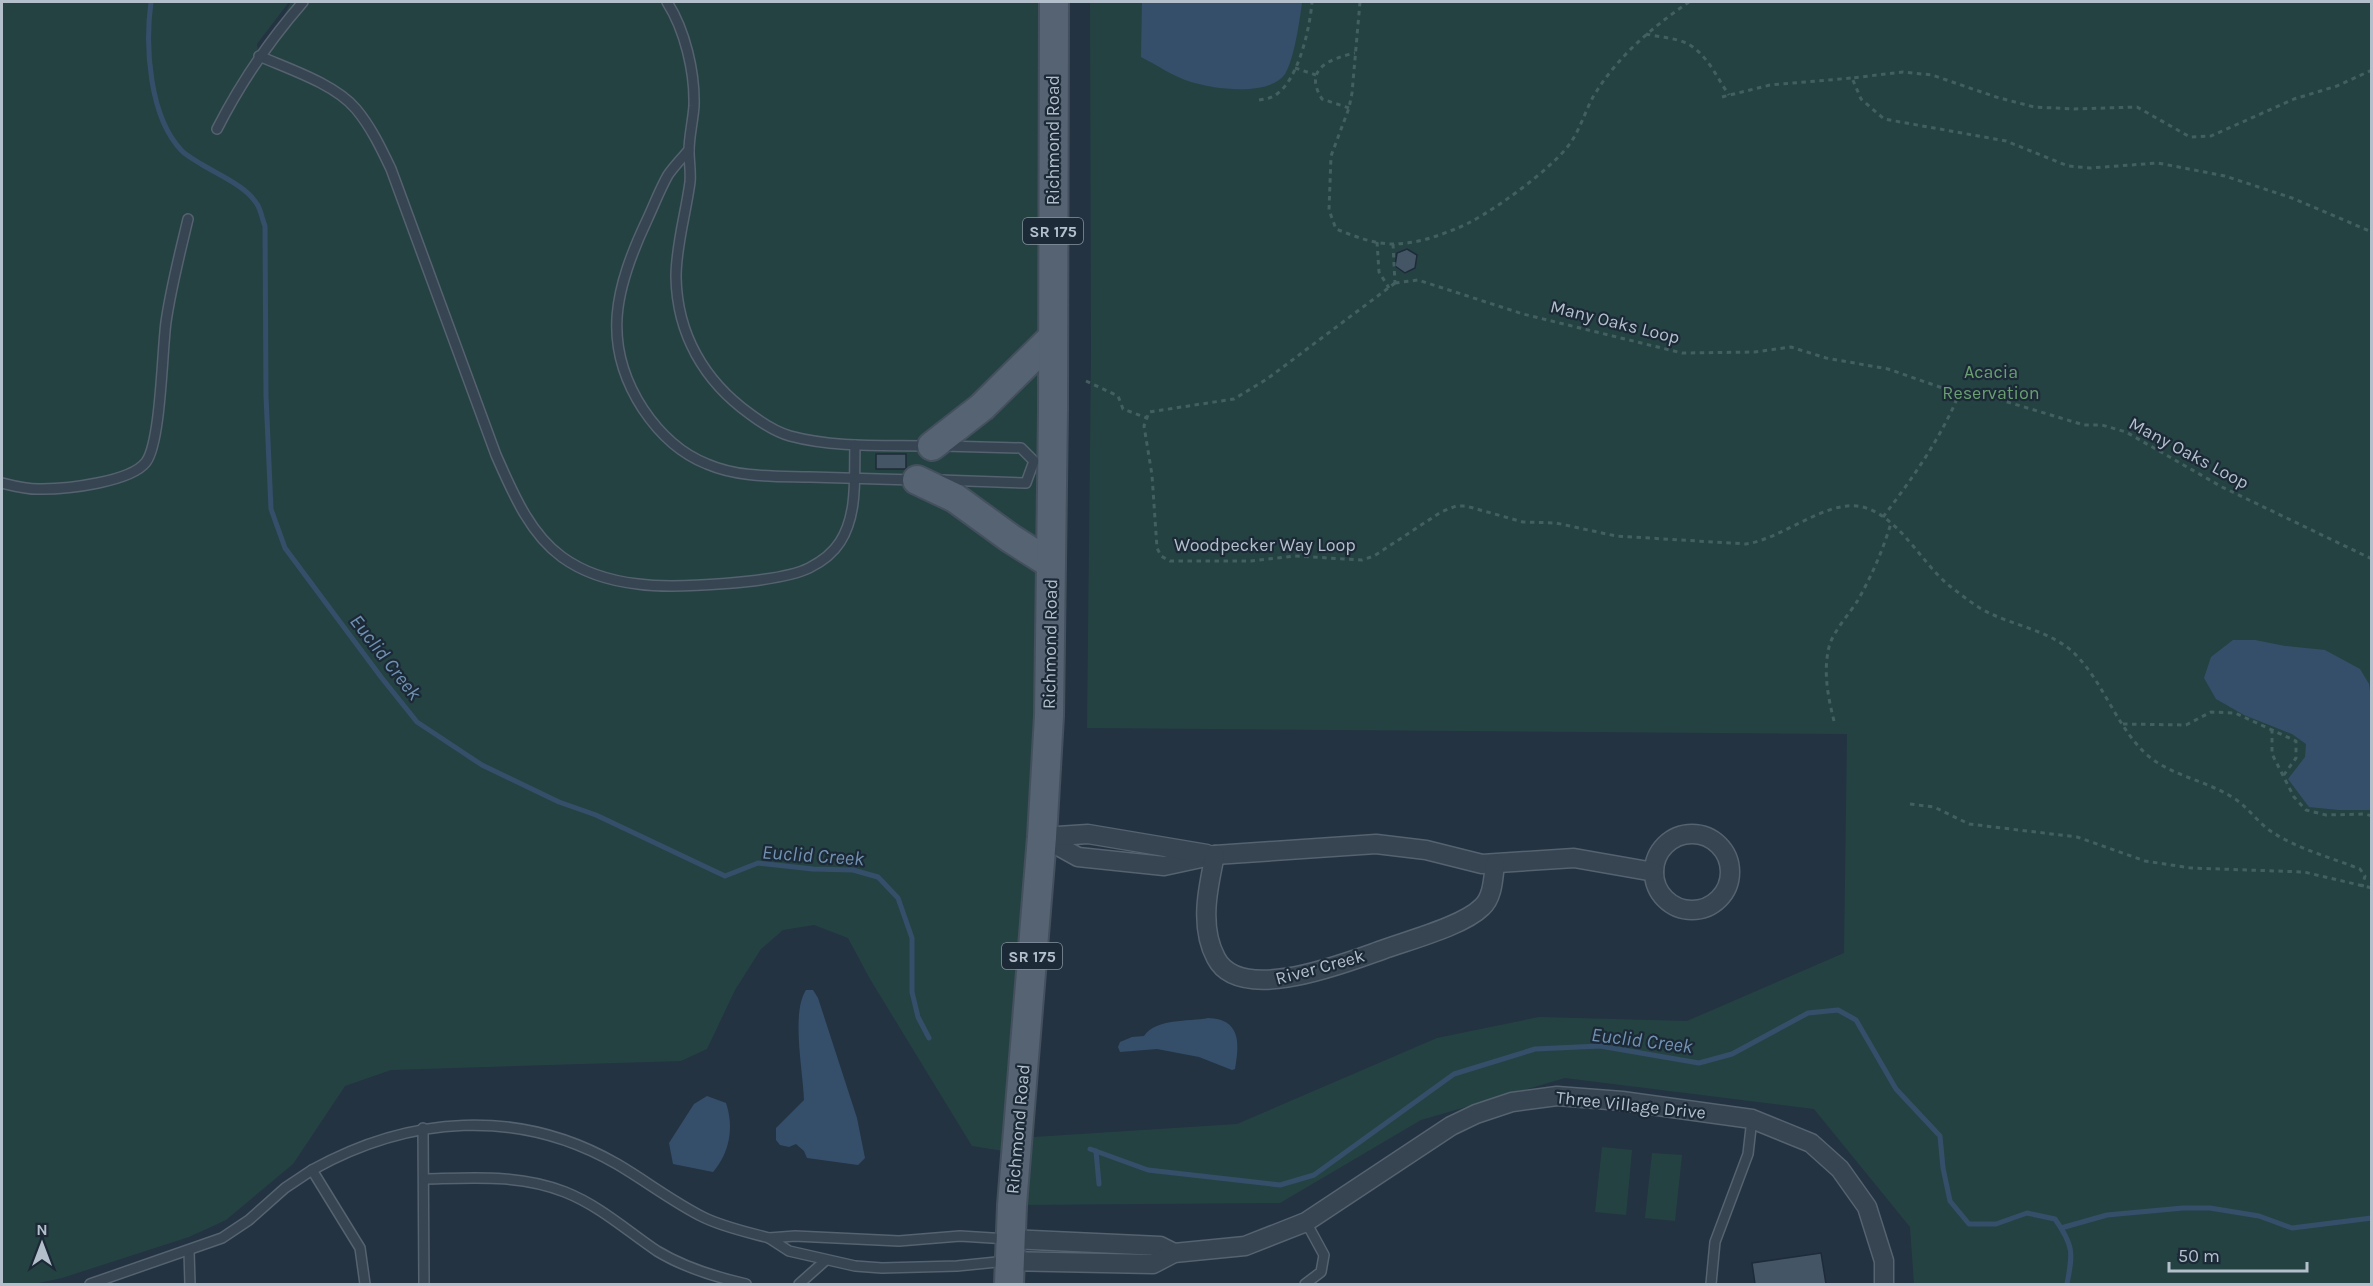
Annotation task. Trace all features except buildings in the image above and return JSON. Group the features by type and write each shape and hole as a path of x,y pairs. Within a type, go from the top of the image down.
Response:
{"main road":[{"name":"Richmond Road","path":"1010,1262 1049,716 1054,2"},
{"path":"932,446 982,406 1053,337"},
{"path":"917,480 955,498 1010,538 1051,564"}],"street":[{"path":"1684,834 1709,837 1720,845 1731,868 1730,880 1722,897 1707,908 1695,911 1671,904 1656,885 1654,872 1656,859 1662,848 1672,839 1684,834"},
{"path":"1042,837 1078,857 1164,866 1215,855 1376,844 1426,850 1482,864 1574,858 1654,872"},
{"name":"River Creek","path":"1215,855 1207,891 1207,914 1208,936 1216,960 1234,975 1257,981 1285,980 1364,956 1459,922 1482,907 1491,894 1495,864"},
{"name":"Three Village Drive","path":"1010,1262 1154,1264 1174,1253 1245,1246 1306,1222 1450,1126 1476,1114 1512,1102 1557,1096 1622,1101 1752,1119 1811,1143 1840,1169 1867,1207 1884,1261 1884,1284"}],"lane":[{"path":"217,129 260,56 303,2"},
{"path":"667,2 679,26 693,79 694,105 689,150 690,179 676,274 681,319 689,343 701,366 719,388 762,423 787,435 807,440 855,445 1021,448 1034,461 1026,483 751,474 707,465 669,442 653,425 631,390 619,351 617,327 622,282 632,253 669,175 689,150"},
{"path":"260,56 338,94 355,108 373,132 391,169 496,455 520,504 538,532 561,555 584,570 639,585 741,582 807,569 823,560 839,544 849,526 853,507 855,445"},
{"path":"2,483 40,489 62,488 114,480 137,470 146,462 156,433 166,321 188,219"},
{"path":"1711,1284 1715,1242 1748,1154 1752,1119"},
{"path":"90,1284 209,1244 238,1228 285,1188 312,1170 358,1147 399,1133 423,1128 490,1126 527,1130 568,1142 616,1163 705,1218 740,1231 769,1238 795,1236 899,1241 960,1236 1010,1262"},
{"path":"423,1128 424,1284"},
{"path":"312,1170 360,1248 365,1284"},
{"path":"425,1179 500,1178 525,1181 559,1190 604,1212 652,1247 682,1264 714,1277 746,1284"},
{"path":"1305,1284 1321,1272 1324,1255 1306,1222"},
{"path":"769,1238 789,1251 826,1260 882,1269 1010,1262"},
{"path":"189,1251 190,1284"},
{"path":"799,1284 826,1260"}],"path":[{"path":"1259,100 1271,98 1279,93 1291,79 1311,22 1312,2"},
{"path":"1360,2 1349,108 1331,156 1329,210 1336,229 1377,242 1393,244 1417,241 1457,229 1505,200 1544,172 1571,143 1594,96 1624,54 1646,34 1689,2"},
{"path":"1646,34 1687,43 1697,50 1729,95"},
{"path":"1349,108 1322,99 1314,87 1316,75 1323,66 1333,58 1355,53"},
{"path":"1295,68 1316,75"},
{"path":"1722,97 1770,85 1903,72 1932,75 1995,97 2034,107 2074,110 2137,107 2190,137 2211,136 2294,99 2337,86 2372,70"},
{"path":"1852,78 1861,99 1884,119 2006,141 2068,166 2090,168 2158,163 2225,176 2292,198 2372,232"},
{"path":"1377,242 1379,272 1389,288"},
{"path":"1086,381 1118,396 1123,409 1147,418 1149,412 1234,399 1267,379 1395,283 1393,244"},
{"name":"Many Oaks Loop","path":"1395,283 1418,280 1522,314 1682,353 1755,352 1791,347 1826,358 1888,369 1959,393 1991,397 2084,424 2102,424 2126,432 2222,487 2372,559"},
{"path":"1883,517 1909,483 1950,416 1959,393"},
{"name":"Woodpecker Way Loop","path":"1147,418 1144,426 1152,475 1157,548 1161,556 1170,561 1251,561 1295,556 1362,560 1374,556 1441,512 1456,506 1488,511 1522,522 1556,523 1616,536 1683,538 1731,543 1762,541 1836,508 1854,506 1869,508 1891,523 1949,586 1987,613 2043,635 2073,652 2087,668 2123,724 2146,753 2166,769 2236,799 2271,832 2295,844 2360,869 2365,876 2362,887"},
{"path":"1834,721 1827,694 1826,667 1829,645 1872,575 1891,523"},
{"path":"2123,724 2186,725 2211,712 2235,713 2296,741 2296,758 2283,776"},
{"path":"2272,729 2272,754 2294,796 2306,810 2326,815 2365,814 2372,816"},
{"path":"1910,804 1934,807 1969,824 2077,837 2145,861 2191,868 2304,872 2372,888"}],"green space":[{"name":"Acacia Reservation","path":"2,2 289,2 257,44 259,55 274,35 291,2 1054,2 1052,299 1018,1138 1237,1124 1437,1038 1539,1017 1687,1021 1844,953 1847,734 1087,728 1091,359 1090,2 2371,2 2371,1284 1914,1284 1910,1227 1814,1109 1565,1078 1421,1120 1280,1203 1012,1205 1016,1153 972,1146 870,979 848,938 814,925 783,930 761,949 735,990 707,1049 681,1061 391,1070 345,1086 293,1164 226,1220 189,1237 62,1278 34,1284 2,1284"},
{"path":"1602,1147 1632,1150 1626,1215 1595,1212"},
{"path":"1652,1153 1682,1155 1675,1221 1645,1218"}],"water":[{"path":"1142,2 1302,2 1296,39 1288,68 1277,81 1267,86 1254,88 1213,87 1178,77 1141,57"},
{"path":"2233,640 2255,640 2325,650 2360,669 2369,684 2371,698 2371,810 2309,807 2288,779 2305,757 2306,744 2292,734 2244,715 2216,699 2204,678 2211,657"},
{"path":"806,990 813,990 818,998 857,1118 865,1158 858,1165 807,1158 804,1151 796,1144 789,1147 780,1145 776,1140 776,1128 804,1100 799,1013"},
{"path":"1219,1019 1232,1027 1237,1041 1235,1069 1232,1070 1199,1057 1157,1049 1120,1052 1118,1047 1120,1042 1132,1037 1144,1036 1149,1030 1164,1023"},
{"path":"707,1096 726,1103 730,1121 727,1148 713,1172 673,1164 669,1143 694,1104"}],"waterway":[{"name":"Euclid Creek","path":"151,2 149,60 156,101 162,120 171,137 186,155 232,181 252,198 258,206 265,226 266,396 271,509 285,548 381,677 417,722 482,765 559,802 596,815 725,876 758,863 813,869 853,870 878,877 898,898 912,938 912,992 918,1017 929,1038"},
{"name":"Euclid Creek","path":"1090,1149 1148,1170 1280,1185 1314,1175 1454,1074 1535,1049 1600,1046 1699,1063 1732,1054 1808,1013 1838,1010 1856,1020 1896,1089 1940,1136 1943,1168 1950,1201 1969,1224 1996,1224 2027,1213 2055,1219 2069,1243 2071,1257 2067,1284"},
{"path":"1096,1151 1099,1184"},
{"path":"2061,1228 2107,1215 2183,1208 2210,1208 2259,1216 2292,1228 2372,1218"}]}
